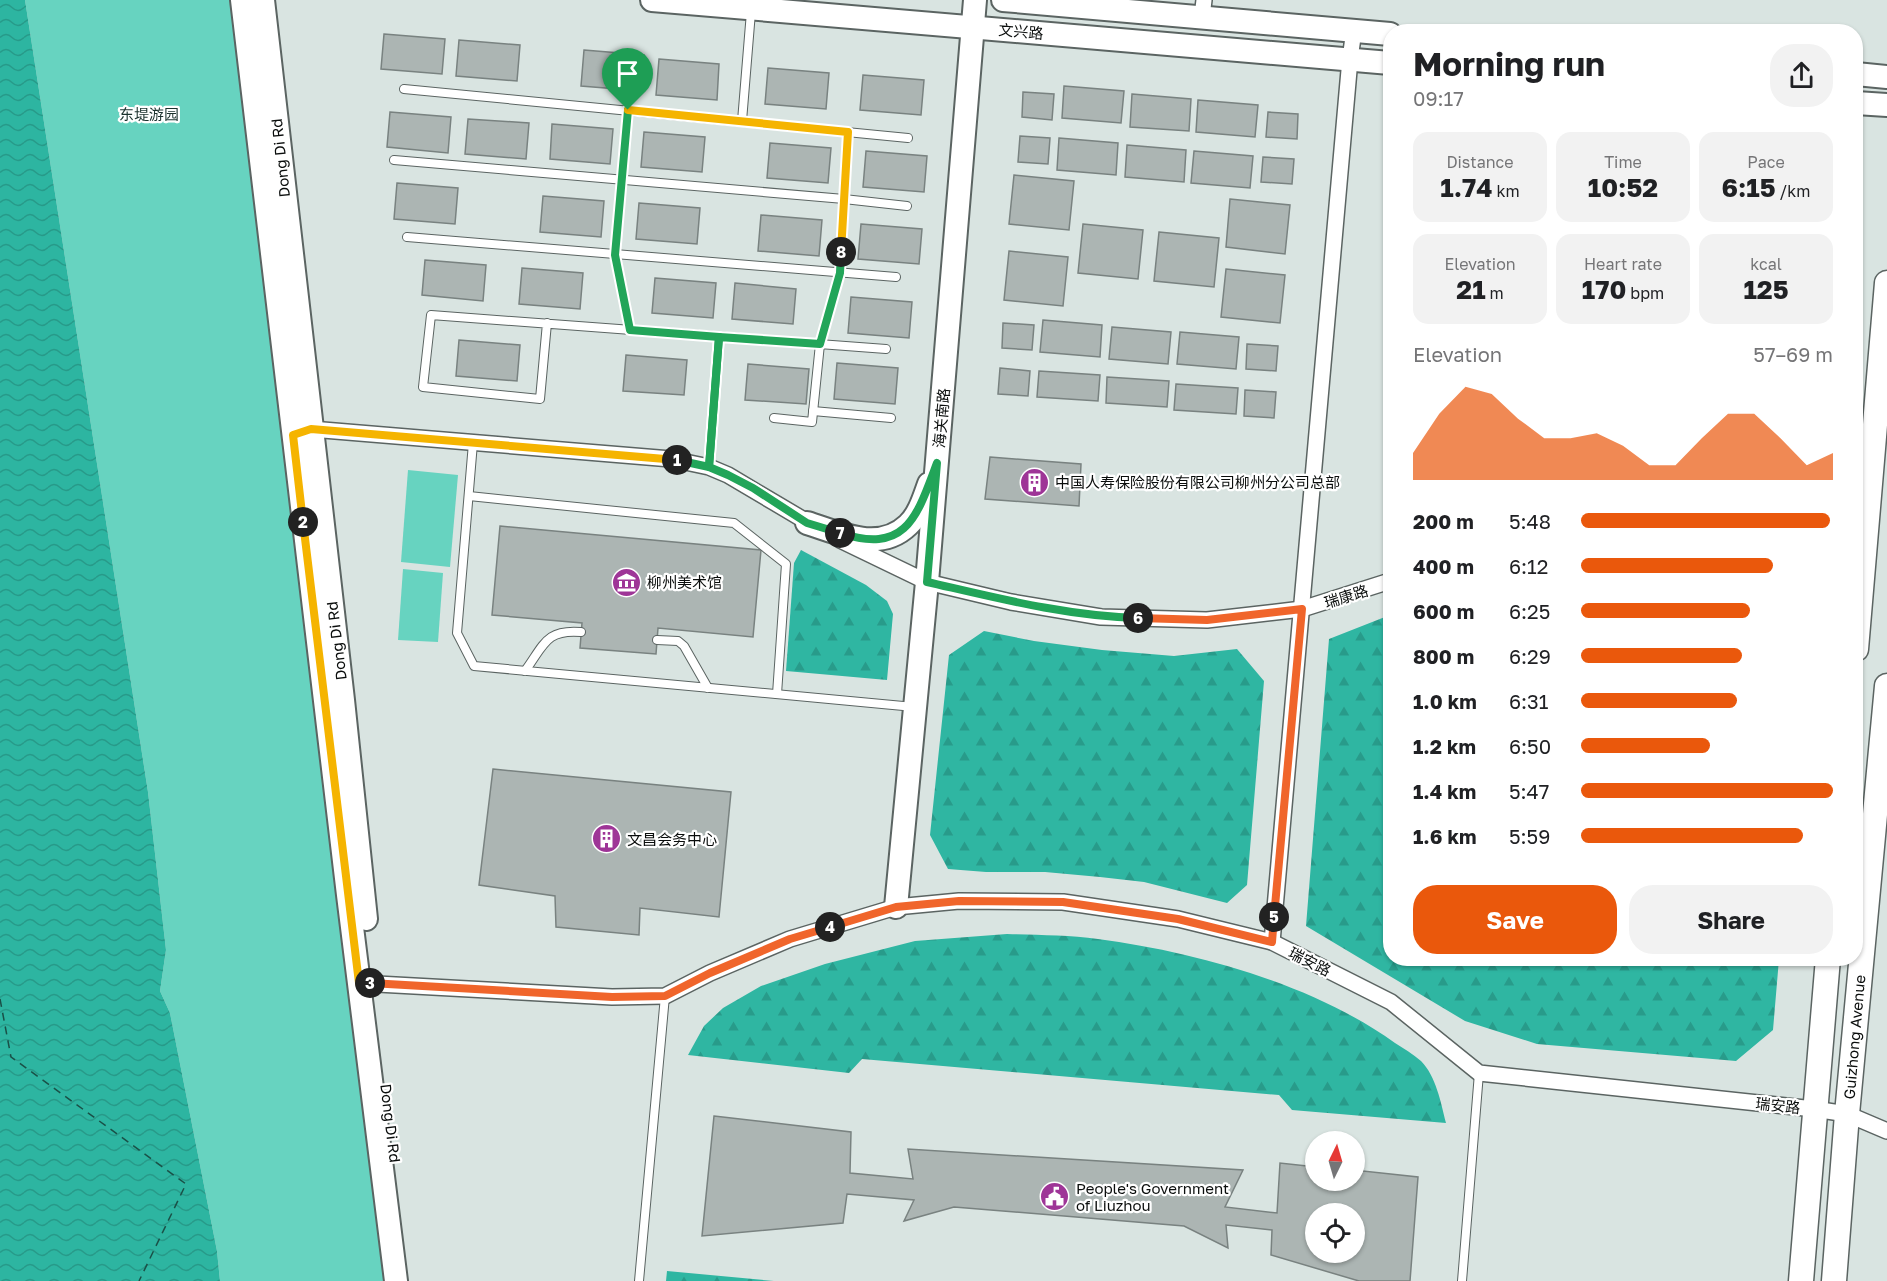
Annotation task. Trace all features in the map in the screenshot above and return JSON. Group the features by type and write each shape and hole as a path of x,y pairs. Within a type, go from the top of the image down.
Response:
{"main road":[{"path":"242,0 302,432 366,983 396,1281"},
{"name":"Dong Di Rd","path":"263,0 302,432"},
{"name":"文兴路","path":"652,0 1383,62"},
{"name":"海关南路","path":"896,907 927,582 975,0"},
{"name":"文兴路","path":"1003,0 1203,9 1383,33"},
{"path":"1863,75 1887,77"},
{"path":"1863,103 1887,105"},
{"path":"1863,518 1887,283"},
{"path":"807,523 862,539 875,540 898,533 909,525 916,515 937,463"},
{"name":"Guizhong Avenue","path":"1863,943 1887,686"},
{"path":"1801,1281 1827,966"},
{"name":"Guizhong Avenue","path":"1834,1281 1861,966"},
{"name":"Dong Di Rd","path":"366,983 412,1281"}],"street":[{"path":"1272,942 1354,30"},
{"name":"瑞康路","path":"302,432 671,459 709,467 753,488 807,523 927,582 1011,602 1101,616 1207,620 1302,609 1383,583"},
{"name":"瑞安路","path":"366,983 612,997 665,996 710,973 790,939 896,907 959,901 1063,902 1178,919 1272,942 1391,1002 1479,1073 1815,1109 1847,1114 1887,1131"}],"lane":[{"path":"742,121 752,8"},
{"path":"404,88 908,138"},
{"path":"628,110 615,255 630,330"},
{"path":"774,418 812,422 820,344 840,273 848,132"},
{"path":"394,160 907,206"},
{"path":"407,237 896,277"},
{"path":"547,323 540,399 423,387 430,315 547,323 886,349"},
{"path":"709,467 719,337"},
{"path":"813,411 891,418"},
{"path":"473,443 457,633 474,666 915,707"},
{"path":"469,496 734,523 786,564 777,694"},
{"path":"525,671 550,637 558,632 581,632"},
{"path":"657,639 678,641 684,646 708,687"},
{"path":"639,1281 665,996"},
{"path":"1462,1281 1479,1073"}],"green space":[{"name":"东堤游园","path":"25,0 242,0 396,1281 220,1281 217,1251 170,1013 160,991 166,950 148,792"},
{"path":"408,470 458,475 450,567 401,562"},
{"path":"801,550 866,585 887,601 893,614 887,680 786,671 794,563"},
{"path":"403,569 443,573 438,642 398,640"},
{"path":"1383,618 1383,966 1778,966 1773,1030 1736,1061 1537,1044 1465,1021 1306,926 1329,639"},
{"path":"984,631 1034,641 1102,650 1174,656 1237,649 1264,681 1247,885 1227,903 1144,882 1045,872 986,872 948,869 930,835 949,655"},
{"path":"1007,934 1098,939 1174,952 1252,974 1291,988 1363,1022 1421,1061 1431,1074 1446,1123 1292,1110 1279,1095 862,1059 849,1073 688,1055 704,1026 723,1008 761,986 825,964 915,941"},
{"path":"667,1271 774,1281 666,1281"}],"water":[{"path":"0,0 25,0 148,792 166,950 160,991 170,1013 217,1251 220,1281 0,1281"}],"building":[{"path":"384,34 445,39 442,74 381,69"},
{"path":"459,40 520,45 517,81 456,76"},
{"path":"584,50 644,55 642,91 581,86"},
{"path":"659,59 719,64 717,100 656,95"},
{"path":"768,68 829,73 826,109 765,104"},
{"path":"863,75 924,80 921,115 860,110"},
{"path":"1064,86 1124,91 1121,123 1062,118"},
{"path":"1023,92 1054,94 1052,120 1022,117"},
{"path":"1132,94 1191,99 1189,131 1130,127"},
{"path":"1198,100 1258,105 1255,137 1196,132"},
{"path":"390,112 451,117 448,153 387,147"},
{"path":"1268,112 1298,114 1297,139 1266,137"},
{"path":"468,119 529,123 526,159 465,154"},
{"path":"552,124 613,129 610,164 550,159"},
{"path":"644,132 705,137 702,172 641,167"},
{"path":"1020,136 1050,138 1048,164 1018,162"},
{"path":"1059,138 1118,143 1116,175 1057,170"},
{"path":"770,143 831,148 828,183 767,178"},
{"path":"1127,145 1186,150 1184,182 1125,177"},
{"path":"866,151 927,156 924,192 863,187"},
{"path":"1194,151 1253,156 1250,188 1191,183"},
{"path":"1263,157 1294,159 1292,184 1261,182"},
{"path":"1014,175 1074,181 1069,230 1009,224"},
{"path":"397,183 458,188 455,224 394,219"},
{"path":"543,196 604,201 601,237 540,232"},
{"path":"1230,199 1290,205 1285,254 1226,247"},
{"path":"639,203 700,208 697,244 636,239"},
{"path":"761,215 822,220 819,256 758,251"},
{"path":"861,224 922,229 919,264 858,259"},
{"path":"1083,224 1143,230 1138,279 1078,273"},
{"path":"1159,232 1219,238 1214,287 1154,281"},
{"path":"1009,251 1068,257 1063,306 1004,300"},
{"path":"425,260 486,265 483,301 422,295"},
{"path":"522,268 583,273 580,309 519,304"},
{"path":"1226,269 1285,275 1280,323 1221,317"},
{"path":"655,278 716,283 713,318 652,313"},
{"path":"735,283 796,289 793,324 732,319"},
{"path":"851,297 912,302 909,338 848,333"},
{"path":"1043,320 1102,325 1100,357 1040,352"},
{"path":"1003,323 1034,325 1032,350 1002,348"},
{"path":"1112,327 1171,332 1168,364 1109,359"},
{"path":"1180,332 1239,337 1236,369 1177,364"},
{"path":"459,340 520,345 517,381 456,376"},
{"path":"1247,344 1278,346 1276,371 1246,369"},
{"path":"626,355 687,360 684,395 623,391"},
{"path":"837,363 898,368 895,404 834,399"},
{"path":"748,364 809,369 806,404 745,400"},
{"path":"1000,368 1030,371 1028,396 998,394"},
{"path":"1039,371 1100,375 1098,401 1037,397"},
{"path":"1107,377 1169,381 1167,407 1106,403"},
{"path":"1176,384 1238,388 1236,414 1174,410"},
{"path":"1245,390 1276,392 1274,418 1244,416"},
{"name":"中国人寿保险股份有限公司柳州分公司总部","path":"990,457 1081,464 1079,506 985,499"},
{"name":"柳州美术馆","path":"500,526 761,550 753,637 658,628 656,654 580,648 582,623 492,615"},
{"name":"文昌会务中心","path":"493,769 731,792 719,917 640,908 639,935 556,927 555,896 479,885"},
{"name":"People's Government of Liuzhou","path":"714,1116 851,1132 850,1173 913,1179 908,1149 1243,1170 1225,1207 1277,1213 1280,1163 1305,1166 1305,1191 1365,1191 1365,1171 1418,1177 1410,1281 1359,1281 1271,1255 1272,1230 1226,1225 1228,1248 1184,1226 954,1207 904,1221 914,1200 847,1194 843,1223 702,1236"}],"ferry route":[{"path":"0,999 11,1057 186,1184 139,1281"}],"place":[{"name":"中国人寿保险股份有限公司柳州分公司总部","path":"1034,482"},
{"name":"柳州美术馆","path":"626,582"},
{"name":"文昌会务中心","path":"606,839"},
{"name":"People's Government of Liuzhou","path":"1055,1197"}],"route":[{"path":"628,110 615,255 630,330 719,337 709,467 671,459 311,429 293,435 359,983 612,997 665,996 710,973 790,939 896,907 959,901 1063,902 1178,919 1272,942 1302,609 1207,620 1101,616 1011,602 927,582 937,463 921,504 909,525 898,533 875,540 851,537 807,523 753,488 709,467 714,402 719,337 820,344 840,273 848,132 628,110"}]}
